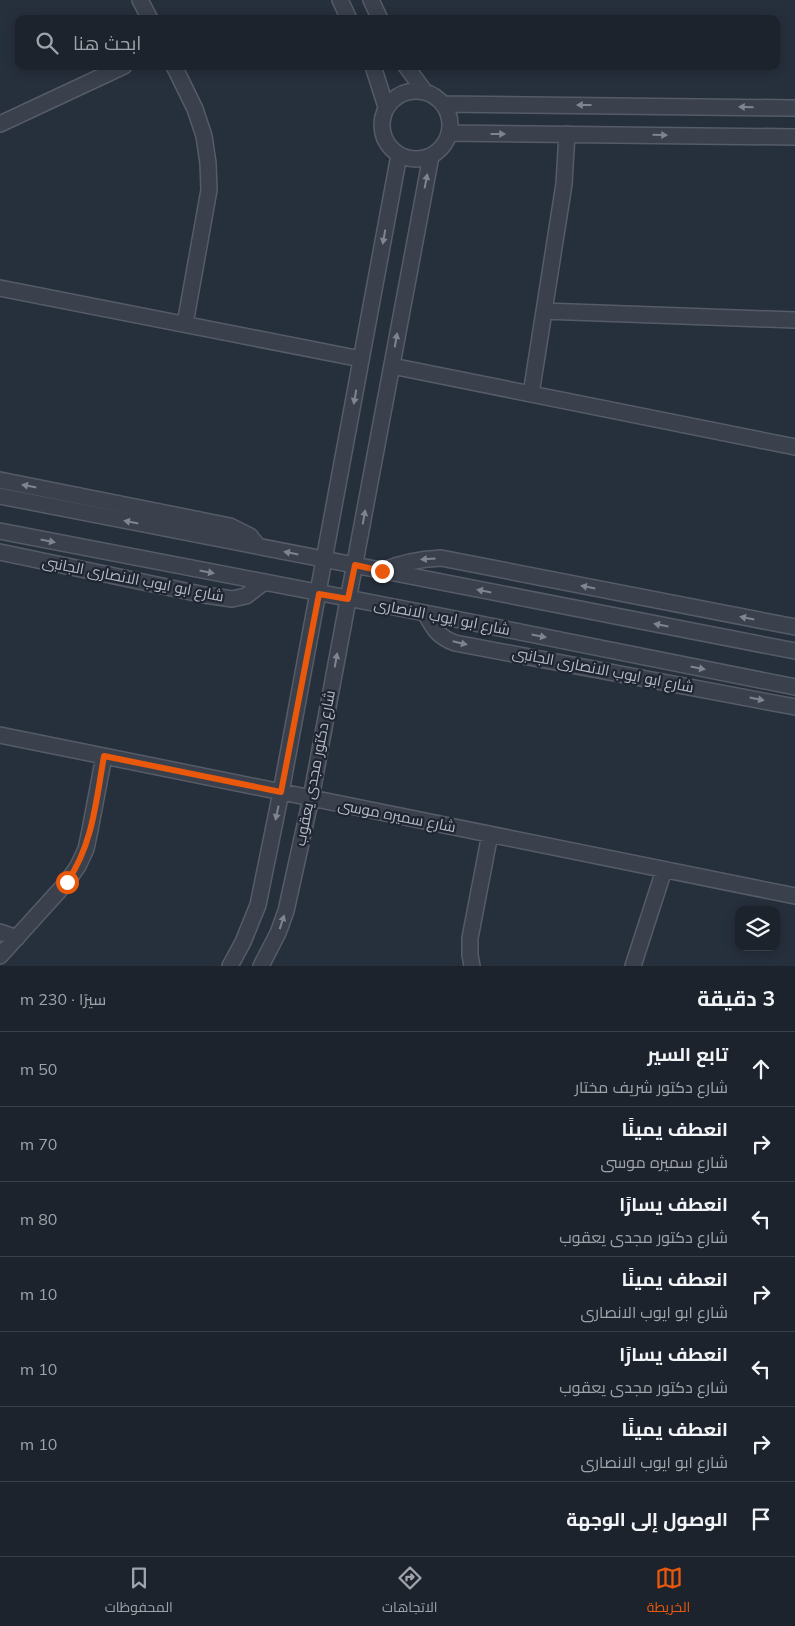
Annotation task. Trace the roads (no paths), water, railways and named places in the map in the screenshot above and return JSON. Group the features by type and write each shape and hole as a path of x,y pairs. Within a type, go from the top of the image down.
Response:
{"street":[{"path":"140,0 148,15"},
{"path":"340,0 347,15"},
{"path":"371,0 378,15"},
{"path":"0,124 115,70"},
{"path":"176,70 195,109 204,136 209,190 185,324"},
{"path":"374,70 386,107"},
{"path":"409,70 426,92 443,104 448,113 450,123 445,143 439,150 431,156 409,159 399,155 390,148 384,139 381,128 382,117 386,107 403,93 414,91 426,92"},
{"path":"443,104 795,108"},
{"path":"449,133 795,137"},
{"path":"531,394 564,184 567,134"},
{"name":"شارع دكتور مجدى يعقوب","path":"230,966 243,942 258,904 319,594 399,155"},
{"name":"شارع دكتور مجدى يعقوب","path":"261,966 275,940 286,911 311,798 431,156"},
{"path":"0,288 362,359"},
{"path":"544,310 795,320"},
{"path":"392,366 795,448"},
{"path":"0,480 230,526 250,536 258,546"},
{"path":"0,496 795,651"},
{"name":"شارع ابو ايوب الانصارى","path":"0,532 425,613 795,687"},
{"name":"شارع ابو ايوب الانصارى الجانبى","path":"0,552 232,599 246,596 263,583"},
{"path":"382,571 421,559 442,558 795,627"},
{"name":"شارع ابو ايوب الانصارى الجانبى","path":"425,613 436,632 444,639 455,643 795,707"},
{"name":"شارع سميره موسى","path":"0,735 795,896"},
{"path":"0,956 67,882 78,866 86,849 104,756"},
{"path":"472,966 470,938 490,834"},
{"path":"633,966 664,870"},
{"path":"0,932 17,938"}]}
